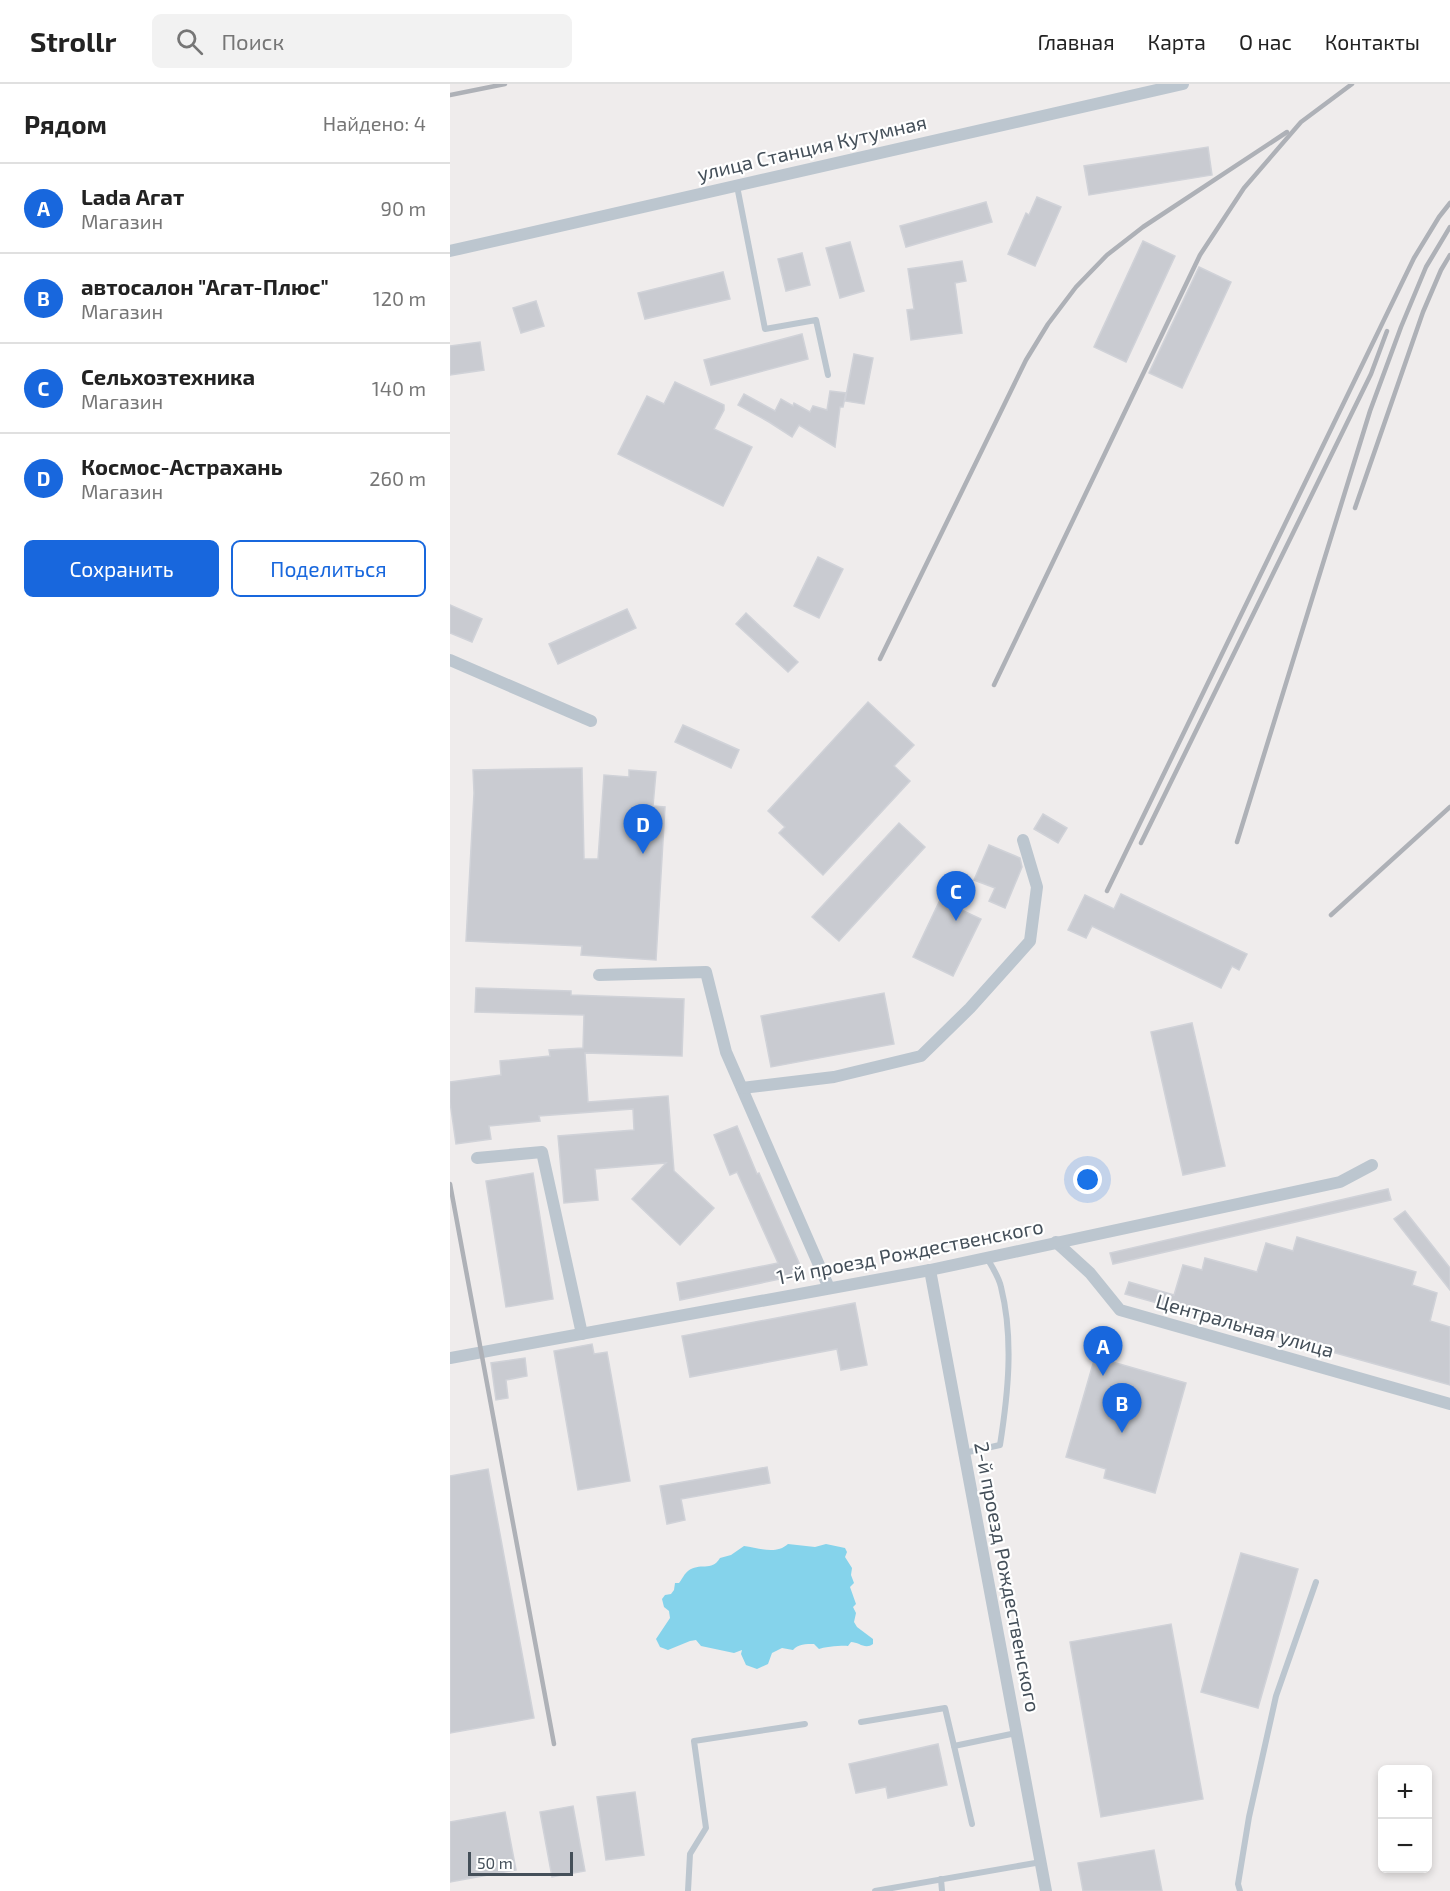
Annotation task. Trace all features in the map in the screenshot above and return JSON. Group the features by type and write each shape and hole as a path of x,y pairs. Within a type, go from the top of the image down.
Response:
{"street":[{"name":"улица Станция Кутумная","path":"450,251 1183,84"},
{"path":"450,660 591,721"},
{"path":"742,1088 834,1077 921,1056 970,1008 1030,941 1037,887 1023,840"},
{"path":"599,975 706,972 726,1052 829,1288"},
{"path":"477,1158 542,1152 582,1334"},
{"name":"1-й проезд Рождественского","path":"450,1358 930,1269 1340,1182 1372,1165"},
{"name":"Центральная улица","path":"1056,1242 1090,1273 1120,1310 1450,1404"},
{"name":"2-й проезд Рождественского","path":"930,1269 1046,1891"}],"lane":[{"path":"737,185 765,329 816,320 828,375"},
{"path":"964,1453 1000,1445 1006,1408 1009,1363 1005,1313 1001,1286 987,1257"},
{"path":"1240,1891 1238,1884 1249,1817 1276,1696 1317,1582"},
{"path":"861,1722 945,1708 972,1824"},
{"path":"688,1891 690,1854 706,1828 694,1741 805,1724"},
{"path":"954,1746 1017,1733"},
{"path":"875,1891 1041,1862"},
{"path":"941,1879 942,1891"}],"water":[{"path":"788,1544 815,1547 826,1544 845,1548 847,1552 845,1557 852,1568 851,1575 854,1583 850,1587 856,1604 853,1607 856,1613 854,1622 873,1639 873,1644 865,1646 851,1642 848,1646 819,1649 814,1644 805,1644 793,1650 782,1648 772,1653 768,1664 757,1669 746,1665 741,1654 742,1650 734,1653 701,1646 696,1640 668,1650 660,1647 656,1639 670,1618 662,1599 665,1595 671,1594 675,1583 679,1583 688,1571 692,1568 713,1565 720,1558 731,1555 744,1546 773,1550"}],"building":[{"path":"1208,147 1212,175 1089,195 1084,166"},
{"path":"1037,197 1061,207 1035,266 1008,254 1026,213 1029,215"},
{"path":"986,202 992,222 906,247 900,226"},
{"path":"1143,241 1175,256 1126,362 1094,347"},
{"path":"850,242 864,291 840,298 826,248"},
{"path":"802,253 810,285 786,291 778,259"},
{"path":"962,261 966,281 955,283 962,333 911,340 907,310 914,309 908,269"},
{"path":"1199,267 1231,282 1182,388 1149,373"},
{"path":"723,272 730,299 645,319 638,293"},
{"path":"536,301 544,326 521,333 513,308"},
{"path":"802,334 808,359 711,385 704,360"},
{"path":"480,342 484,370 450,375 450,346"},
{"path":"854,354 873,358 864,404 845,401"},
{"path":"675,382 724,405 724,410 714,429 752,447 723,506 618,454 647,396 664,404"},
{"path":"830,391 846,393 843,407 840,407 835,447 799,425 792,437 738,405 744,394 775,411 781,399 810,412 813,406 827,410"},
{"path":"818,557 843,569 819,618 794,606"},
{"path":"450,605 482,619 472,642 450,633"},
{"path":"627,609 636,628 558,664 549,644"},
{"path":"746,613 798,662 788,672 736,624"},
{"path":"868,702 914,745 894,766 910,781 823,875 779,833 785,827 768,811"},
{"path":"683,725 739,750 731,768 675,742"},
{"path":"582,768 584,859 598,859 604,775 629,777 629,770 656,772 653,806 665,807 656,960 581,955 582,946 466,941 474,793 473,770"},
{"path":"1043,814 1067,828 1058,843 1034,829"},
{"path":"899,823 925,847 839,941 812,917"},
{"path":"989,845 1020,858 1022,867 1005,908 989,901 995,888 974,880"},
{"path":"1121,894 1247,954 1239,970 1232,966 1221,988 1092,926 1086,938 1068,930 1085,895 1114,909"},
{"path":"940,900 981,919 953,976 913,957"},
{"path":"476,988 571,991 571,995 684,999 682,1056 585,1053 588,1102 668,1096 674,1171 714,1208 680,1245 632,1199 666,1163 595,1169 598,1200 564,1203 558,1136 634,1130 633,1109 539,1116 540,1121 489,1126 491,1139 456,1144 450,1102 450,1082 501,1075 500,1061 550,1056 549,1050 583,1048 584,1015 475,1012"},
{"path":"884,993 894,1044 771,1067 761,1016"},
{"path":"1192,1023 1225,1166 1183,1175 1151,1032"},
{"path":"737,1126 804,1274 680,1300 677,1283 778,1263 737,1172 730,1175 714,1135"},
{"path":"533,1173 553,1299 506,1307 486,1181"},
{"path":"1388,1189 1391,1200 1113,1264 1110,1253"},
{"path":"1405,1211 1450,1268 1450,1290 1394,1219"},
{"path":"1297,1237 1416,1272 1412,1285 1437,1293 1430,1321 1450,1327 1450,1385 1125,1294 1129,1282 1174,1295 1183,1265 1202,1270 1205,1258 1257,1272 1266,1243 1293,1251"},
{"path":"855,1303 867,1365 841,1370 837,1349 690,1377 682,1336"},
{"path":"592,1344 594,1354 607,1352 630,1481 578,1490 554,1351"},
{"path":"1095,1357 1186,1383 1155,1493 1104,1478 1106,1469 1066,1457"},
{"path":"525,1358 527,1376 506,1380 508,1398 496,1400 491,1363"},
{"path":"767,1467 770,1483 681,1499 685,1520 667,1524 660,1486"},
{"path":"488,1469 534,1718 450,1733 450,1476"},
{"path":"1241,1553 1298,1569 1258,1708 1201,1692"},
{"path":"1171,1624 1203,1799 1101,1817 1070,1642"},
{"path":"938,1744 947,1785 888,1798 886,1787 856,1793 849,1764"},
{"path":"635,1792 644,1855 606,1860 597,1797"},
{"path":"573,1806 585,1871 552,1877 540,1812"},
{"path":"505,1812 516,1870 450,1882 450,1822"},
{"path":"1154,1850 1162,1891 1083,1891 1078,1863"}],"railway":[{"path":"450,95 505,84"},
{"path":"994,685 1200,255 1244,188 1301,122 1352,84"},
{"path":"880,659 1026,360 1048,324 1076,287 1107,255 1143,227 1287,132"},
{"path":"1107,891 1414,258 1450,203"},
{"path":"1237,842 1370,411 1426,267 1450,227"},
{"path":"1355,508 1423,312 1450,255"},
{"path":"1141,843 1371,374 1387,331"},
{"path":"1331,915 1450,807"},
{"path":"450,1184 554,1744"}],"place":[{"name":"Космос-Астрахань","path":"643,854"},
{"name":"Сельхозтехника","path":"956,921"},
{"name":"Lada Агат","path":"1103,1376"},
{"name":"автосалон \"Агат-Плюс\"","path":"1122,1433"}]}
